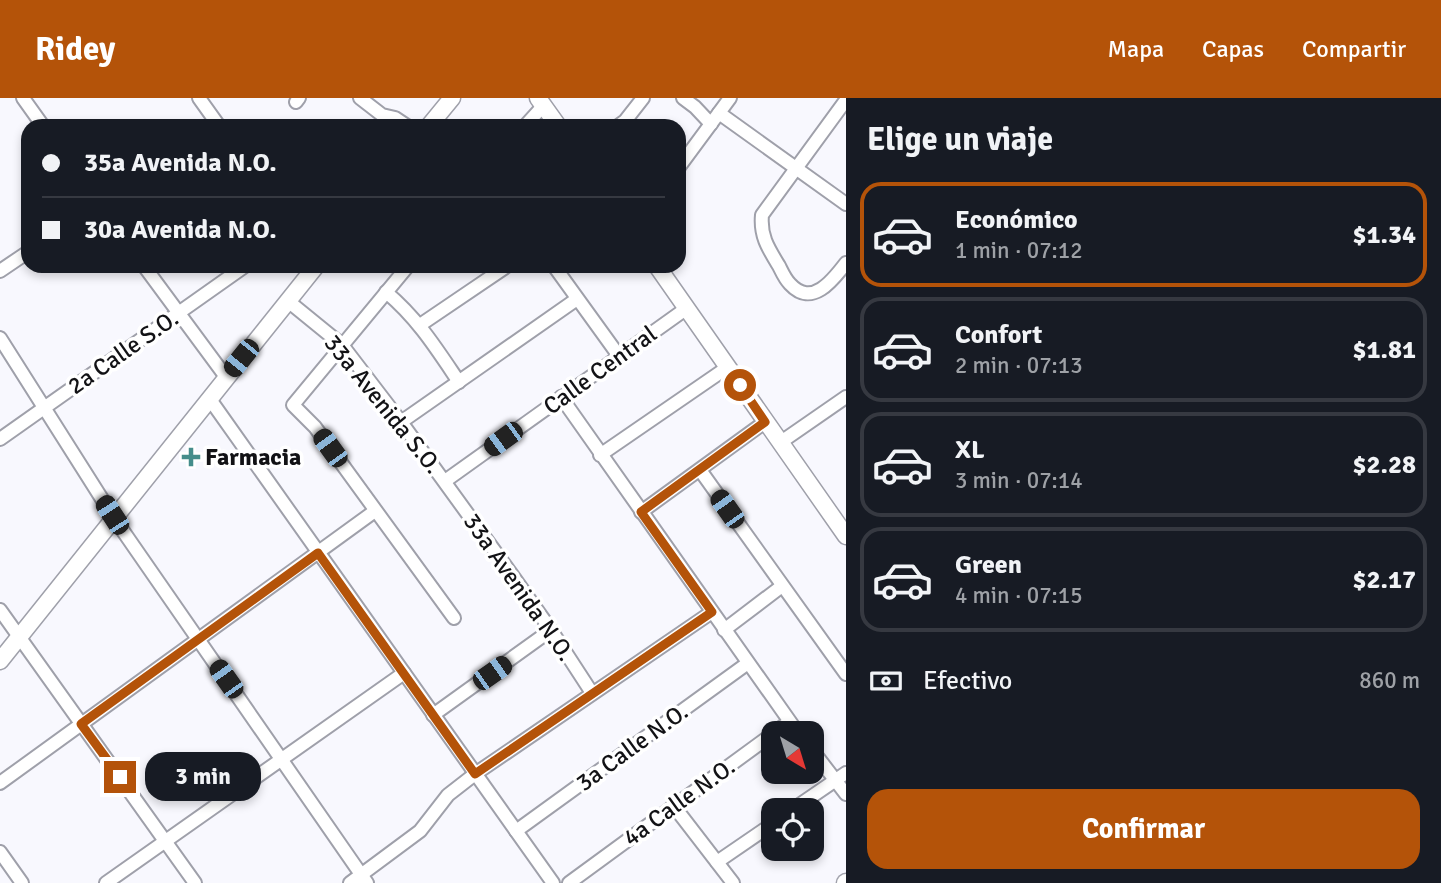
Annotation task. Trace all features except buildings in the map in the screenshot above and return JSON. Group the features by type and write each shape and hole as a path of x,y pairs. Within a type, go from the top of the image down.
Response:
{"main road":[{"path":"435,119 452,98"},
{"path":"541,100 553,119"},
{"path":"0,661 310,273"},
{"path":"662,273 846,536"}],"street":[{"path":"23,98 38,119"},
{"path":"199,98 210,119"},
{"path":"360,98 382,115 396,119"},
{"path":"627,119 643,98"},
{"path":"683,98 711,124"},
{"path":"686,158 730,98"},
{"path":"529,119 541,100"},
{"path":"846,100 762,215 761,228 765,242 789,283 798,291 814,293 824,289 846,263"},
{"path":"719,113 846,204"},
{"path":"0,271 21,257"},
{"path":"149,273 226,377"},
{"name":"2a Calle S.O.","path":"0,439 235,273"},
{"path":"402,273 293,405 315,427 454,618"},
{"path":"420,325 497,273"},
{"path":"559,273 618,356"},
{"path":"386,292 420,325 459,382"},
{"path":"401,422 577,299"},
{"name":"33a Avenida S.O.","path":"288,301 342,345 445,481"},
{"name":"Calle Central","path":"445,481 687,308"},
{"path":"0,338 114,518 364,879"},
{"path":"600,455 728,367"},
{"path":"561,397 788,721"},
{"path":"780,442 846,397"},
{"path":"209,398 553,883"},
{"path":"641,512 765,422"},
{"path":"700,470 846,674"},
{"name":"33a Avenida N.O.","path":"445,481 551,630 592,693"},
{"path":"0,783 375,510"},
{"path":"724,630 782,586"},
{"path":"0,610 195,883"},
{"path":"350,883 364,879 419,831 448,795 475,774 712,612"},
{"path":"433,715 551,630"},
{"name":"3a Calle N.O.","path":"516,831 747,663"},
{"path":"106,883 404,673"},
{"name":"4a Calle N.O.","path":"569,883 761,742"},
{"path":"824,761 841,776 846,794"},
{"path":"809,798 841,776"},
{"path":"673,805 733,883"},
{"path":"717,862 761,832"},
{"path":"0,852 22,883"}],"place":[{"name":"Farmacia","path":"191,457"}],"route":[{"path":"120,777 81,724 318,553 475,774 712,612 641,512 765,422 740,385"}]}
